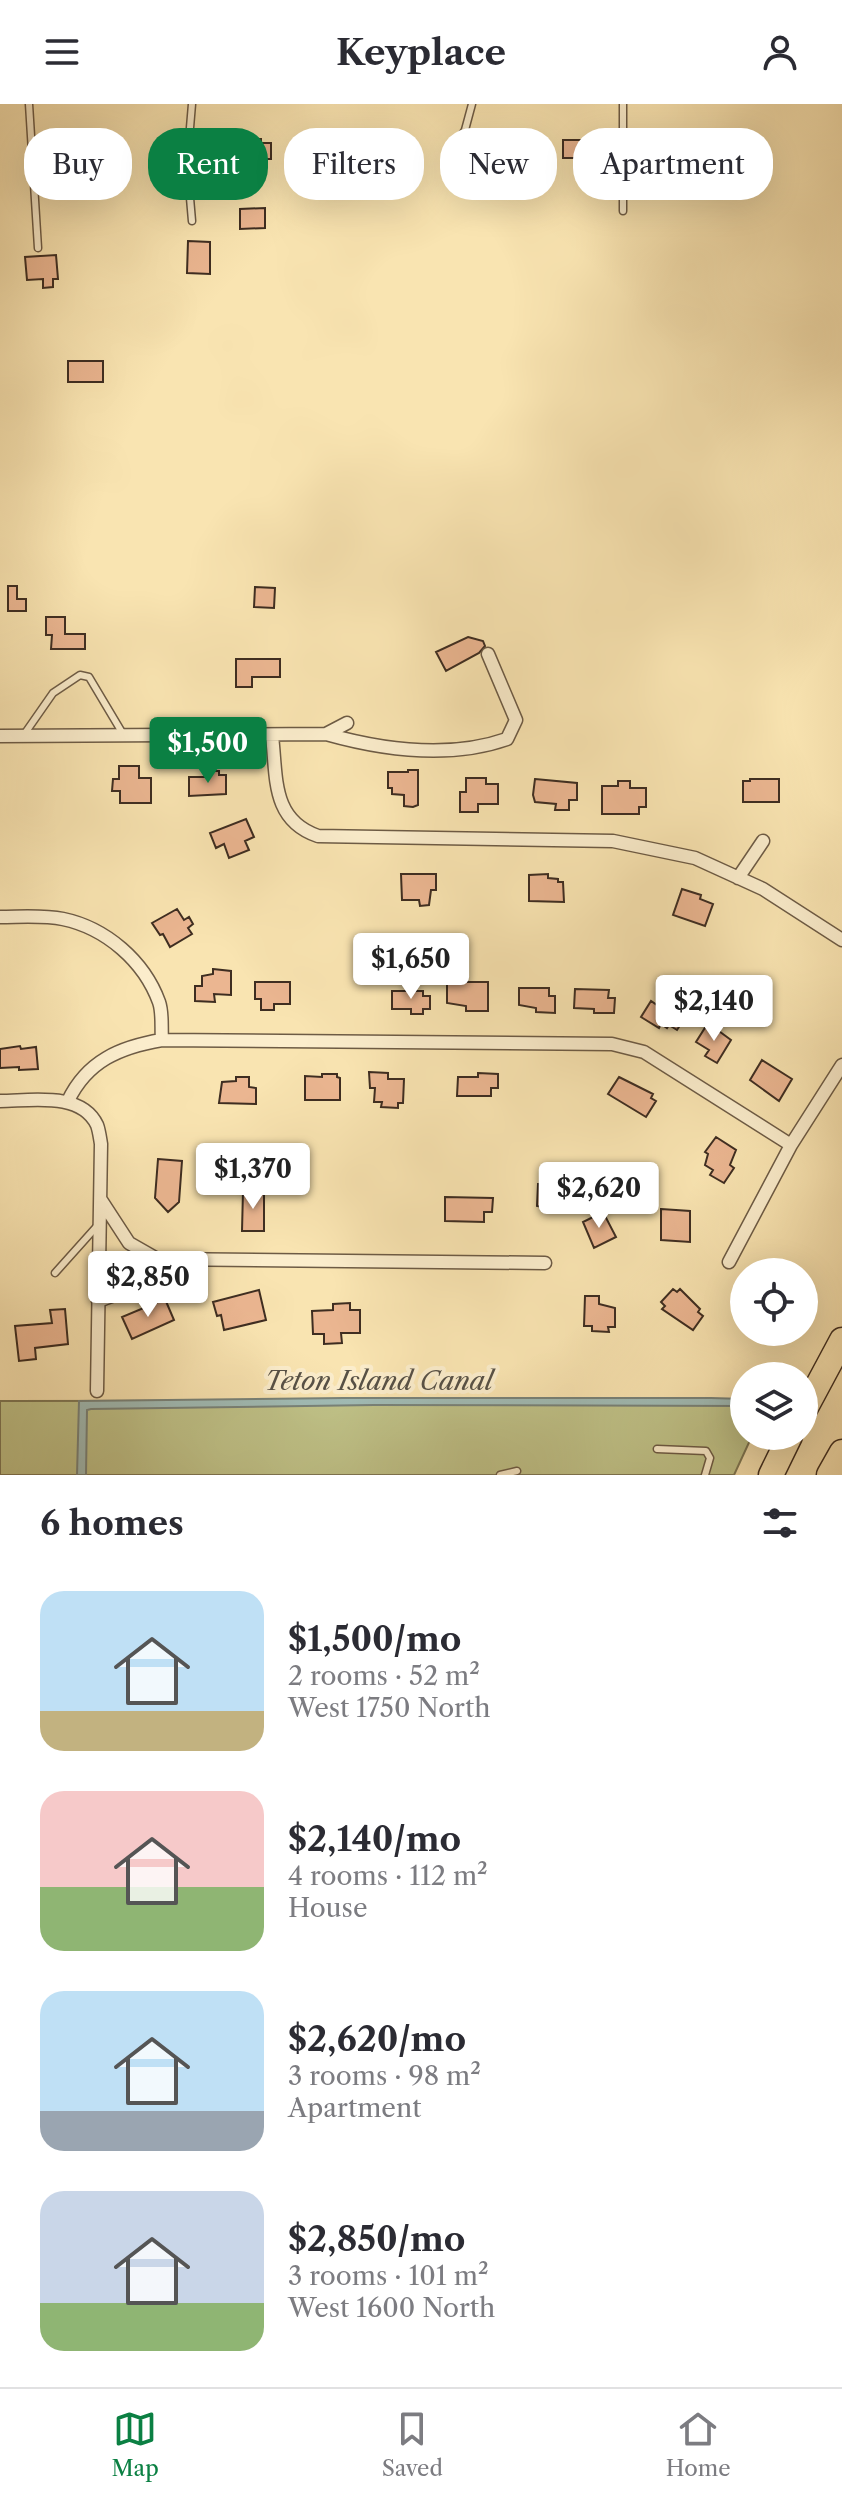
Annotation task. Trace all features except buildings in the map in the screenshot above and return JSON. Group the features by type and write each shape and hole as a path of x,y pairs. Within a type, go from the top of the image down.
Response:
{"highway":[{"path":"818,1385 842,1340"},
{"path":"771,1475 783,1450"},
{"path":"829,1475 842,1452"}],"street":[{"path":"0,736 326,734 355,742 466,751 507,739 516,720 488,654"},
{"path":"326,734 347,723"},
{"path":"272,736 278,796 287,816 301,830 318,836 613,841 695,858 763,889 842,940"},
{"path":"738,878 763,841"},
{"path":"0,917 62,918 96,930 126,951 145,975 160,1004 162,1040"},
{"path":"68,1101 76,1084 92,1067 115,1052 162,1040 612,1044 644,1052 791,1145"},
{"path":"729,1262 791,1145 842,1065"},
{"path":"0,1101 68,1101 85,1111 96,1124 101,1144 97,1391"},
{"path":"101,1200 129,1243 157,1259 545,1263"},
{"path":"98,1301 137,1285 152,1275 157,1259"}],"lane":[{"path":"29,104 38,248"},
{"path":"192,104 187,163 192,221"},
{"path":"466,128 472,104"},
{"path":"623,104 623,211"},
{"path":"23,736 53,693 80,675 89,677 124,735"},
{"path":"55,1273 101,1222"},
{"path":"657,1449 706,1451 710,1458 705,1475"},
{"path":"500,1475 517,1471"}],"green space":[{"path":"730,1400 730,1450 746,1450 734,1475 0,1475 0,1401"}],"water":[{"path":"711,1398 730,1399 730,1406 374,1405 91,1409 87,1410 86,1475 77,1475 79,1401"}],"water label":[{"name":"Teton Island Canal","path":"379,1381"}]}
